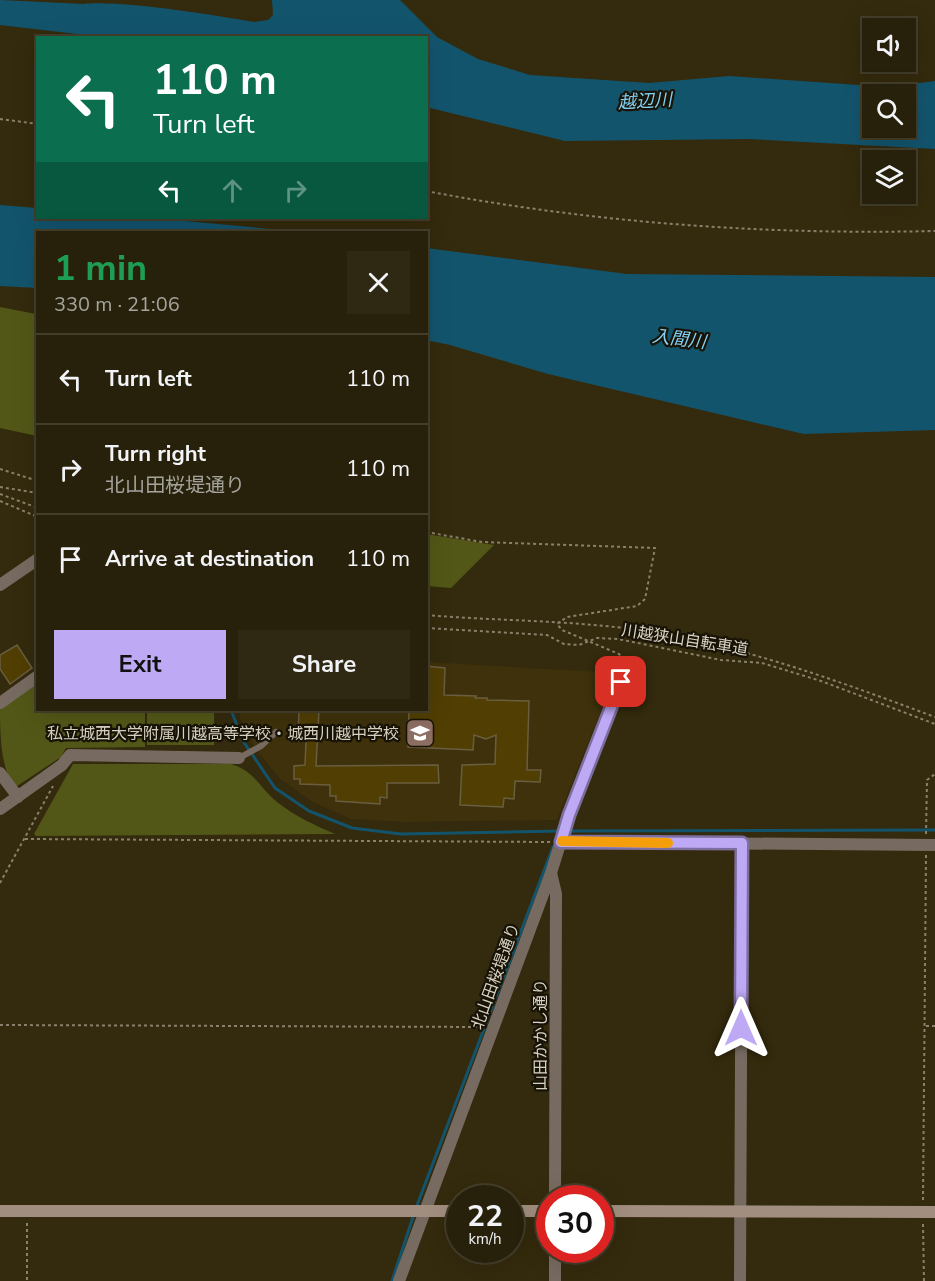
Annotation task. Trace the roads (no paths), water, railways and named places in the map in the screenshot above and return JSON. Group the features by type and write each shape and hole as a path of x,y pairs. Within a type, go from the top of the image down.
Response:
{"street":[{"path":"0,585 36,560"},
{"path":"0,703 36,677"},
{"name":"北山田桜堤通り","path":"399,1281 551,873 572,805 621,682"},
{"path":"0,809 63,765 70,755 241,757"},
{"path":"0,773 18,797"},
{"path":"561,842 929,843"},
{"path":"740,1281 742,843"},
{"name":"山田かかし通り","path":"551,873 556,894 555,1185"},
{"path":"0,1211 446,1211"},
{"path":"614,1211 929,1212"},
{"path":"555,1263 555,1281"}],"lane":[{"path":"241,757 254,750 276,732"}],"water":[{"name":"越辺川","path":"0,0 120,4 254,22 268,20 273,15 272,0 400,0 437,37 478,59 530,75 649,83 729,76 862,85 862,138 916,138 916,84 911,84 935,81 935,149 749,139 565,141 428,107 428,36 94,36 0,25"},
{"path":"0,205 36,208 36,219 164,219 292,231 36,231 36,288 0,286"},
{"name":"入間川","path":"428,248 627,274 935,277 935,430 804,434 548,374 428,340"}],"waterway":[{"path":"231,711 243,741 275,788 309,811 352,828 401,834 562,831"},
{"path":"568,831 935,830"},
{"path":"416,1208 553,847"},
{"path":"392,1281 414,1214"}],"place":[{"name":"私立城西大学附属川越高等学校・城西川越中学校","path":"420,733"}]}
